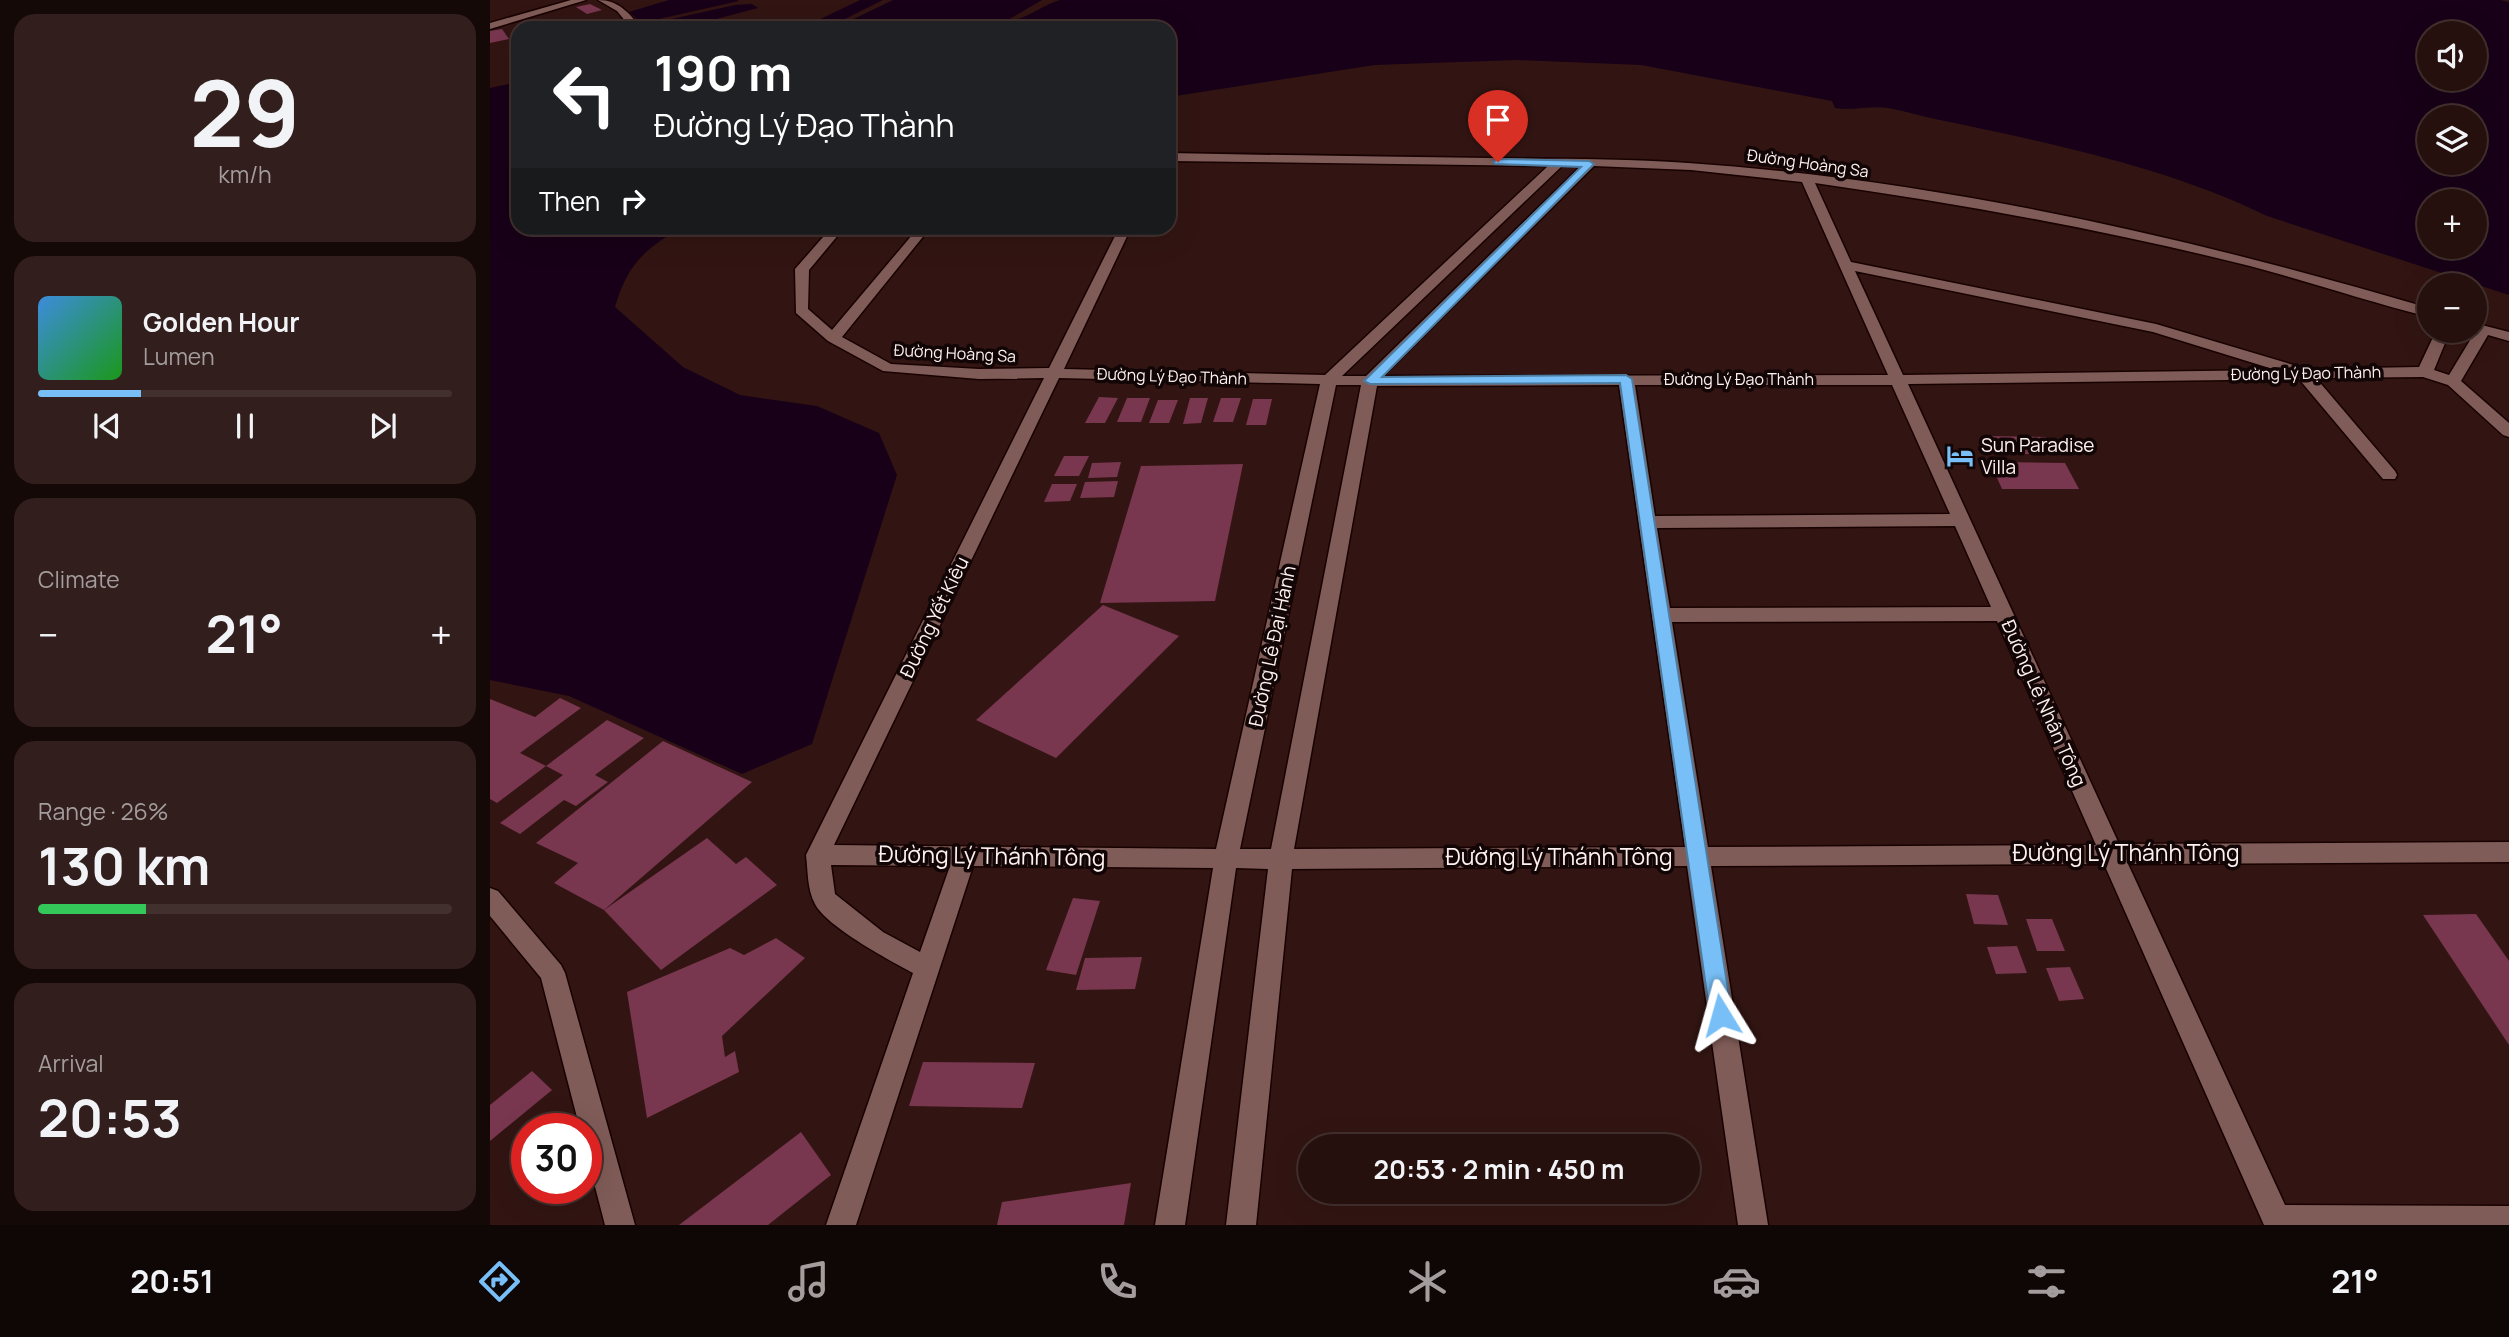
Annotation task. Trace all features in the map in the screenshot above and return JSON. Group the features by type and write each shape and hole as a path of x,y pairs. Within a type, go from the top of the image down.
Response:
{"street":[{"path":"490,26 581,0"},
{"path":"603,0 620,9 630,21"},
{"name":"Đường Hoàng Sa","path":"1176,157 1559,162 1718,169 1936,197 2138,235 2359,291 2417,309"},
{"path":"1329,380 1559,162"},
{"path":"1241,1225 1281,859 1370,381 1589,164"},
{"name":"Đường Lê Nhân Tông","path":"1808,181 2278,1223"},
{"name":"Đường Hoàng Sa","path":"832,235 802,269 801,310 833,338 888,368 979,374 1053,373"},
{"path":"833,338 918,235"},
{"name":"Đường Yết Kiêu","path":"818,855 1122,235"},
{"path":"1846,265 2155,328 2303,373 2389,475"},
{"path":"2487,330 2509,337"},
{"path":"2424,372 2437,343"},
{"path":"2472,343 2453,382 2509,432"},
{"name":"Đường Lý Đạo Thành","path":"1053,373 1370,381 1898,380 2424,372 2453,382"},
{"path":"1626,379 1753,1225"},
{"name":"Đường Lê Đại Hành","path":"1170,1225 1226,859 1329,380"},
{"path":"1647,522 1961,520"},
{"path":"1661,615 2004,614"},
{"name":"Đường Lý Thánh Tông","path":"818,855 1281,859 2509,852"},
{"path":"818,855 825,900 874,940 927,968"},
{"path":"841,1225 965,855"},
{"path":"490,898 552,973 620,1225"},
{"path":"2278,1223 2509,1221"}],"shaded area":[{"path":"669,0 739,1 650,21 639,21 629,12"},
{"path":"860,0 883,0 841,21 816,21"},
{"path":"893,0 1042,0 1008,20 1014,20 1060,0 2500,0 2509,2 2509,295 2487,288 2487,273 2442,273 2267,216 2190,184 2107,158 1895,109 1835,108 1832,101 1641,65 1516,60 1375,65 1176,96 1176,21 850,21"},
{"path":"752,4 758,8 709,21 667,20 735,5"},
{"path":"511,84 511,235 670,235 647,251 631,269 615,307 683,367 740,395 817,406 879,433 897,475 812,744 742,774 569,696 490,680 490,88"}],"building":[{"path":"590,4 602,10 587,14 576,7"},
{"path":"502,29 509,39 490,43 490,31"},
{"path":"1099,397 1118,398 1105,423 1085,423"},
{"path":"1127,398 1150,398 1141,422 1117,422"},
{"path":"1190,398 1208,398 1201,423 1183,424"},
{"path":"1221,398 1241,398 1233,422 1213,422"},
{"path":"1253,399 1272,399 1266,425 1246,425"},
{"path":"1158,400 1178,400 1169,423 1149,423"},
{"path":"1982,436 2046,437 2055,454 1989,454"},
{"path":"1064,456 1089,456 1079,476 1054,476"},
{"path":"1121,462 1117,477 1088,478 1092,463"},
{"path":"1990,462 2065,463 2079,489 2002,489"},
{"path":"1243,464 1215,601 1100,603 1141,466"},
{"path":"1118,481 1114,497 1080,498 1085,482"},
{"path":"1052,484 1077,484 1070,501 1044,502"},
{"path":"1103,605 1179,636 1056,758 976,720"},
{"path":"560,698 581,708 520,753 546,766 497,803 490,799 490,699 535,717"},
{"path":"607,720 644,738 595,775 608,782 576,806 564,800 520,834 500,823 563,775 546,766"},
{"path":"663,741 752,782 604,910 554,883 578,863 536,843"},
{"path":"707,838 736,864 746,857 777,885 661,970 604,910"},
{"path":"1966,894 1998,895 2008,925 1974,924"},
{"path":"1073,898 1100,901 1076,975 1046,970"},
{"path":"2476,914 2509,961 2509,1045 2423,915"},
{"path":"2026,919 2052,919 2065,951 2037,951"},
{"path":"776,938 805,958 722,1036 725,1057 735,1051 739,1072 647,1118 627,992 730,948 744,955"},
{"path":"2017,946 2027,973 1996,974 1987,947"},
{"path":"1142,957 1135,989 1076,990 1085,958"},
{"path":"2070,967 2084,999 2059,1001 2046,968"},
{"path":"923,1062 1035,1063 1022,1108 909,1106"},
{"path":"532,1071 552,1090 524,1113 511,1113 511,1124 490,1141 490,1105"},
{"path":"801,1132 831,1175 768,1225 679,1225"},
{"path":"1131,1183 1124,1225 997,1225 1002,1202"}],"place":[{"name":"Sun Paradise Villa","path":"1960,456"}],"route":[{"path":"1498,162 1589,164 1370,381 1626,379 1721,1015"}]}
